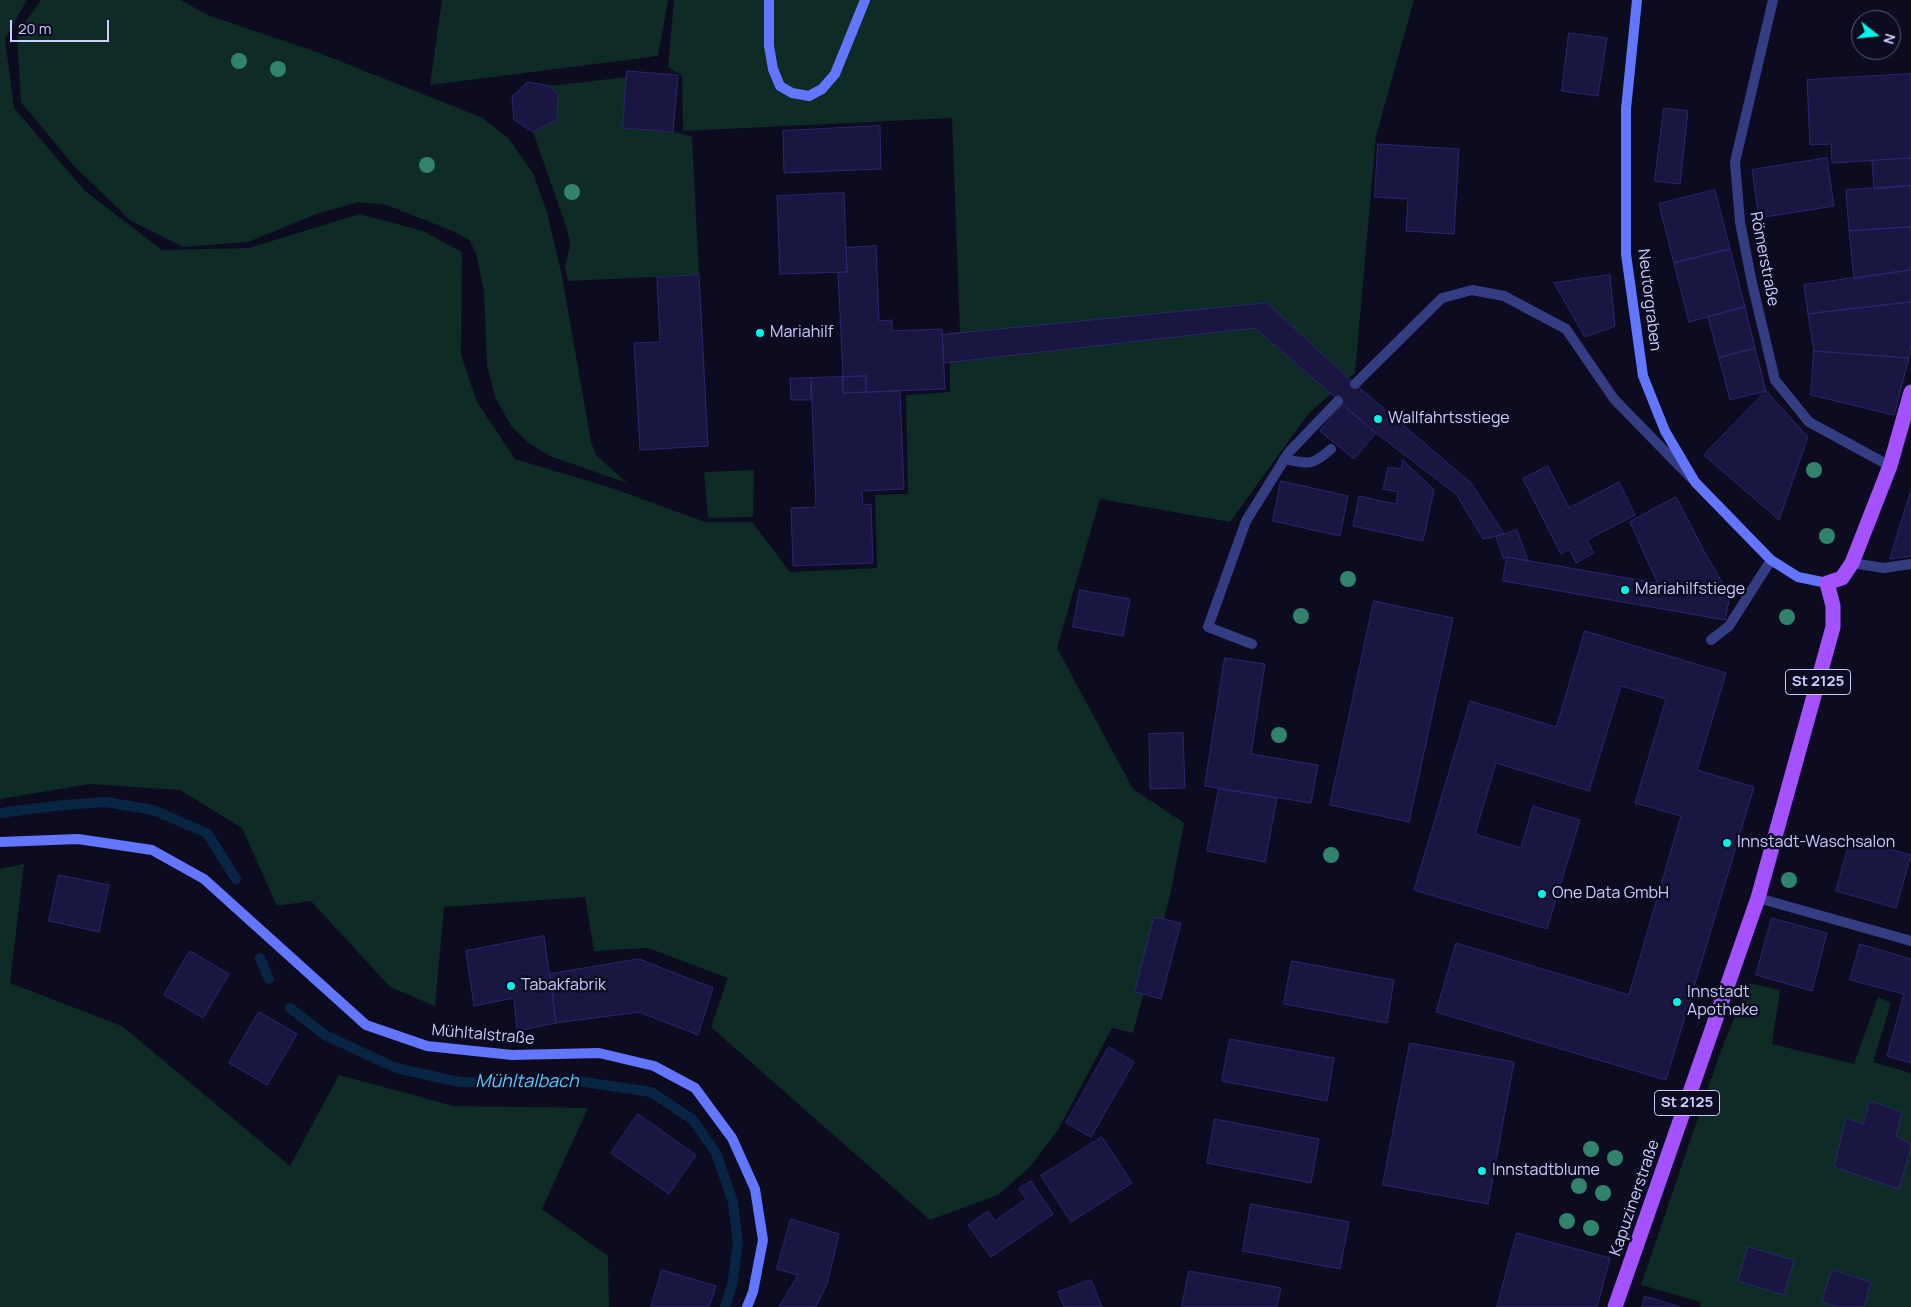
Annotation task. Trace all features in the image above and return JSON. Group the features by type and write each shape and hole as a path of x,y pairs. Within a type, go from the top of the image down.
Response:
{"main road":[{"path":"1827,583 1842,578 1852,562 1890,466 1911,392"},
{"name":"Kapuzinerstraße","path":"1615,1307 1758,898 1833,628 1833,606 1827,583"}],"street":[{"path":"768,0 769,46 772,69 780,86 792,93 809,96 822,89 835,74 865,0"},
{"name":"Neutorgraben","path":"1637,0 1626,109 1626,254 1643,376 1664,431 1695,482 1771,560 1798,578 1827,583"},
{"name":"Römerstraße","path":"1773,0 1735,162 1740,222 1752,284 1775,380 1809,422 1890,466"},
{"path":"1355,384 1442,298 1472,290 1504,296 1566,329 1614,399 1695,482"},
{"path":"1252,644 1208,627 1246,520 1284,459 1338,401"},
{"path":"1284,459 1304,464 1317,461 1331,449"},
{"path":"1711,640 1729,626 1771,560"},
{"path":"1852,562 1884,568 1911,564"},
{"name":"Mühltalstraße","path":"0,842 78,839 152,850 204,880 366,1025 427,1046 512,1055 599,1053 654,1066 695,1088 732,1138 755,1189 763,1240 747,1307"},
{"path":"1758,898 1911,940"}],"green space":[{"path":"0,0 27,0 5,39 14,108 85,191 162,250 249,248 360,214 423,231 462,252 461,355 477,402 515,459 615,489 705,522 752,522 790,572 877,568 875,495 908,494 906,395 950,392 949,333 960,332 952,118 683,131 682,76 668,67 674,0 1414,0 1376,136 1355,373 1309,413 1230,522 1100,499 1057,648 1133,789 1184,823 1170,896 1133,1033 1112,1028 1058,1130 1029,1168 998,1195 930,1220 711,1027 728,978 648,948 594,951 585,897 444,907 435,1006 390,987 311,901 277,906 242,828 180,790 90,784 0,799"},
{"path":"41,0 180,0 210,16 317,52 483,118 509,139 533,173 547,212 562,276 591,442 596,455 627,483 550,456 530,444 511,426 495,397 487,365 484,291 476,253 469,240 455,232 387,205 359,202 319,213 248,242 183,247 131,221 74,166 21,102 17,34"},
{"path":"442,0 668,0 658,56 430,85"},
{"path":"627,77 623,128 673,132 692,136 699,275 568,281 565,268 570,245 567,229 533,132 557,119 558,94 550,86"},
{"path":"754,470 753,517 708,518 704,472"},
{"path":"24,864 10,983 122,1026 290,1166 339,1075 454,1106 588,1108 542,1209 608,1256 609,1307 0,1307 0,869"},
{"path":"1748,983 1780,990 1772,1044 1854,1064 1878,997 1891,1003 1873,1062 1911,1073 1911,1307 1700,1307 1701,1302 1641,1285 1720,1053"}],"building":[{"path":"1569,33 1607,38 1598,96 1562,91"},
{"path":"627,71 678,75 673,132 623,128"},
{"path":"1911,74 1911,158 1832,163 1831,144 1810,145 1807,80"},
{"path":"528,82 550,86 558,94 557,120 533,132 514,120 512,97"},
{"path":"1664,108 1688,111 1680,184 1655,181"},
{"path":"880,126 881,169 784,173 783,131"},
{"path":"1378,144 1459,149 1454,234 1406,231 1408,199 1375,197"},
{"path":"1827,158 1834,206 1759,218 1752,170"},
{"path":"1911,158 1911,186 1874,189 1872,161"},
{"path":"1911,186 1911,227 1849,231 1846,190"},
{"path":"1715,190 1730,249 1674,263 1659,204"},
{"path":"844,193 847,272 780,274 777,196"},
{"path":"1911,227 1911,270 1854,279 1849,231"},
{"path":"876,246 879,321 892,320 892,331 942,329 945,389 866,392 866,376 843,377 838,272 847,272 846,248"},
{"path":"1730,249 1745,307 1689,322 1674,263"},
{"path":"1911,270 1911,302 1808,314 1804,285"},
{"path":"699,275 708,446 640,450 634,343 660,342 657,278"},
{"path":"1610,275 1615,326 1585,337 1554,283"},
{"path":"1911,302 1909,358 1814,351 1808,314"},
{"name":"Wallfahrtsstiege","path":"1267,303 1355,384 1471,483 1504,534 1483,539 1456,494 1376,433 1255,328 944,363 942,335"},
{"path":"1745,307 1755,348 1719,358 1708,317"},
{"path":"1755,348 1766,391 1730,400 1719,358"},
{"path":"1814,351 1909,358 1894,415 1811,395"},
{"path":"866,376 866,392 843,393 843,377"},
{"path":"843,377 843,393 900,391 904,489 862,491 863,505 871,504 873,563 793,566 791,508 816,507 811,378"},
{"path":"811,378 811,400 791,400 790,379"},
{"path":"1766,391 1808,437 1779,520 1704,455"},
{"path":"1342,405 1376,433 1354,459 1320,431"},
{"path":"1403,460 1434,490 1423,541 1353,526 1359,496 1396,504 1398,492 1383,489 1388,467 1401,469"},
{"path":"1548,466 1569,508 1619,482 1635,515 1587,540 1594,553 1576,563 1569,549 1561,554 1523,479"},
{"path":"1281,481 1348,496 1340,536 1273,521"},
{"path":"1911,491 1911,556 1890,559"},
{"path":"1676,497 1730,596 1658,584 1630,522"},
{"path":"1517,530 1528,561 1507,557 1504,559 1496,537"},
{"name":"Mariahilfstiege","path":"1507,557 1730,596 1725,620 1503,581"},
{"path":"1080,590 1130,599 1123,636 1073,627"},
{"path":"1374,601 1453,618 1409,822 1330,805"},
{"path":"1585,631 1726,673 1697,770 1754,787 1666,1080 1436,1012 1456,943 1629,995 1681,816 1635,803 1666,699 1621,686 1589,791 1496,763 1475,834 1521,848 1533,806 1580,820 1547,929 1414,890 1470,701 1556,727"},
{"path":"1225,658 1265,664 1251,754 1318,765 1311,803 1205,786"},
{"path":"1183,733 1185,788 1150,789 1149,734"},
{"path":"1219,789 1277,798 1265,862 1207,851"},
{"path":"1851,838 1911,855 1896,908 1836,891"},
{"path":"59,875 109,885 99,932 49,921"},
{"path":"1154,917 1181,923 1161,999 1135,992"},
{"path":"1772,918 1827,933 1812,991 1756,975"},
{"name":"Tabakfabrik","path":"544,936 556,1023 517,1031 514,998 474,1006 466,951"},
{"path":"1860,944 1911,959 1911,1063 1887,1056 1904,994 1850,980"},
{"path":"190,951 229,974 203,1018 164,995"},
{"path":"639,959 713,988 698,1035 639,1012 556,1023 550,974"},
{"path":"1292,961 1394,980 1387,1023 1284,1004"},
{"path":"259,1012 297,1034 267,1085 229,1063"},
{"path":"1230,1039 1334,1058 1327,1101 1222,1081"},
{"path":"1410,1043 1514,1062 1488,1204 1383,1185"},
{"path":"1109,1047 1134,1062 1091,1137 1066,1123"},
{"path":"1870,1101 1902,1112 1896,1136 1911,1144 1911,1146 1899,1189 1834,1167 1846,1118 1863,1124"},
{"path":"638,1114 696,1155 669,1194 611,1153"},
{"path":"1215,1119 1319,1139 1311,1183 1207,1163"},
{"path":"1102,1137 1132,1183 1071,1222 1041,1176"},
{"path":"1031,1181 1053,1214 991,1257 968,1225 988,1211 995,1221 1026,1199 1019,1189"},
{"path":"1251,1204 1349,1222 1340,1269 1243,1251"},
{"path":"791,1219 839,1234 827,1284 816,1307 779,1307 798,1275 777,1269"},
{"path":"1517,1233 1610,1258 1597,1307 1497,1307"},
{"path":"1748,1247 1794,1260 1784,1295 1738,1281"},
{"path":"662,1270 716,1286 709,1307 651,1307"},
{"path":"1832,1270 1871,1282 1864,1307 1838,1307 1822,1302"},
{"path":"1189,1271 1281,1288 1277,1307 1182,1307"},
{"path":"1091,1280 1102,1307 1064,1307 1058,1292"},
{"path":"1645,1296 1680,1307 1642,1307"}],"waterway":[{"name":"Mühltalbach","path":"0,813 106,802 153,810 207,833 236,879"},
{"name":"Mühltalbach","path":"260,958 269,979"},
{"name":"Mühltalbach","path":"290,1008 325,1035 396,1068 459,1082 517,1083 571,1080 651,1092 693,1120 716,1153 733,1202 738,1243 732,1285 725,1307"}],"place":[{"name":"Mariahilf","path":"760,333"},
{"name":"Wallfahrtsstiege","path":"1378,419"},
{"name":"Mariahilfstiege","path":"1625,590"},
{"name":"Innstadt-Waschsalon","path":"1727,843"},
{"name":"One Data GmbH","path":"1542,894"},
{"name":"Tabakfabrik","path":"511,986"},
{"name":"Innstadt Apotheke","path":"1677,1002"},
{"name":"Innstadtblume","path":"1482,1171"}]}
